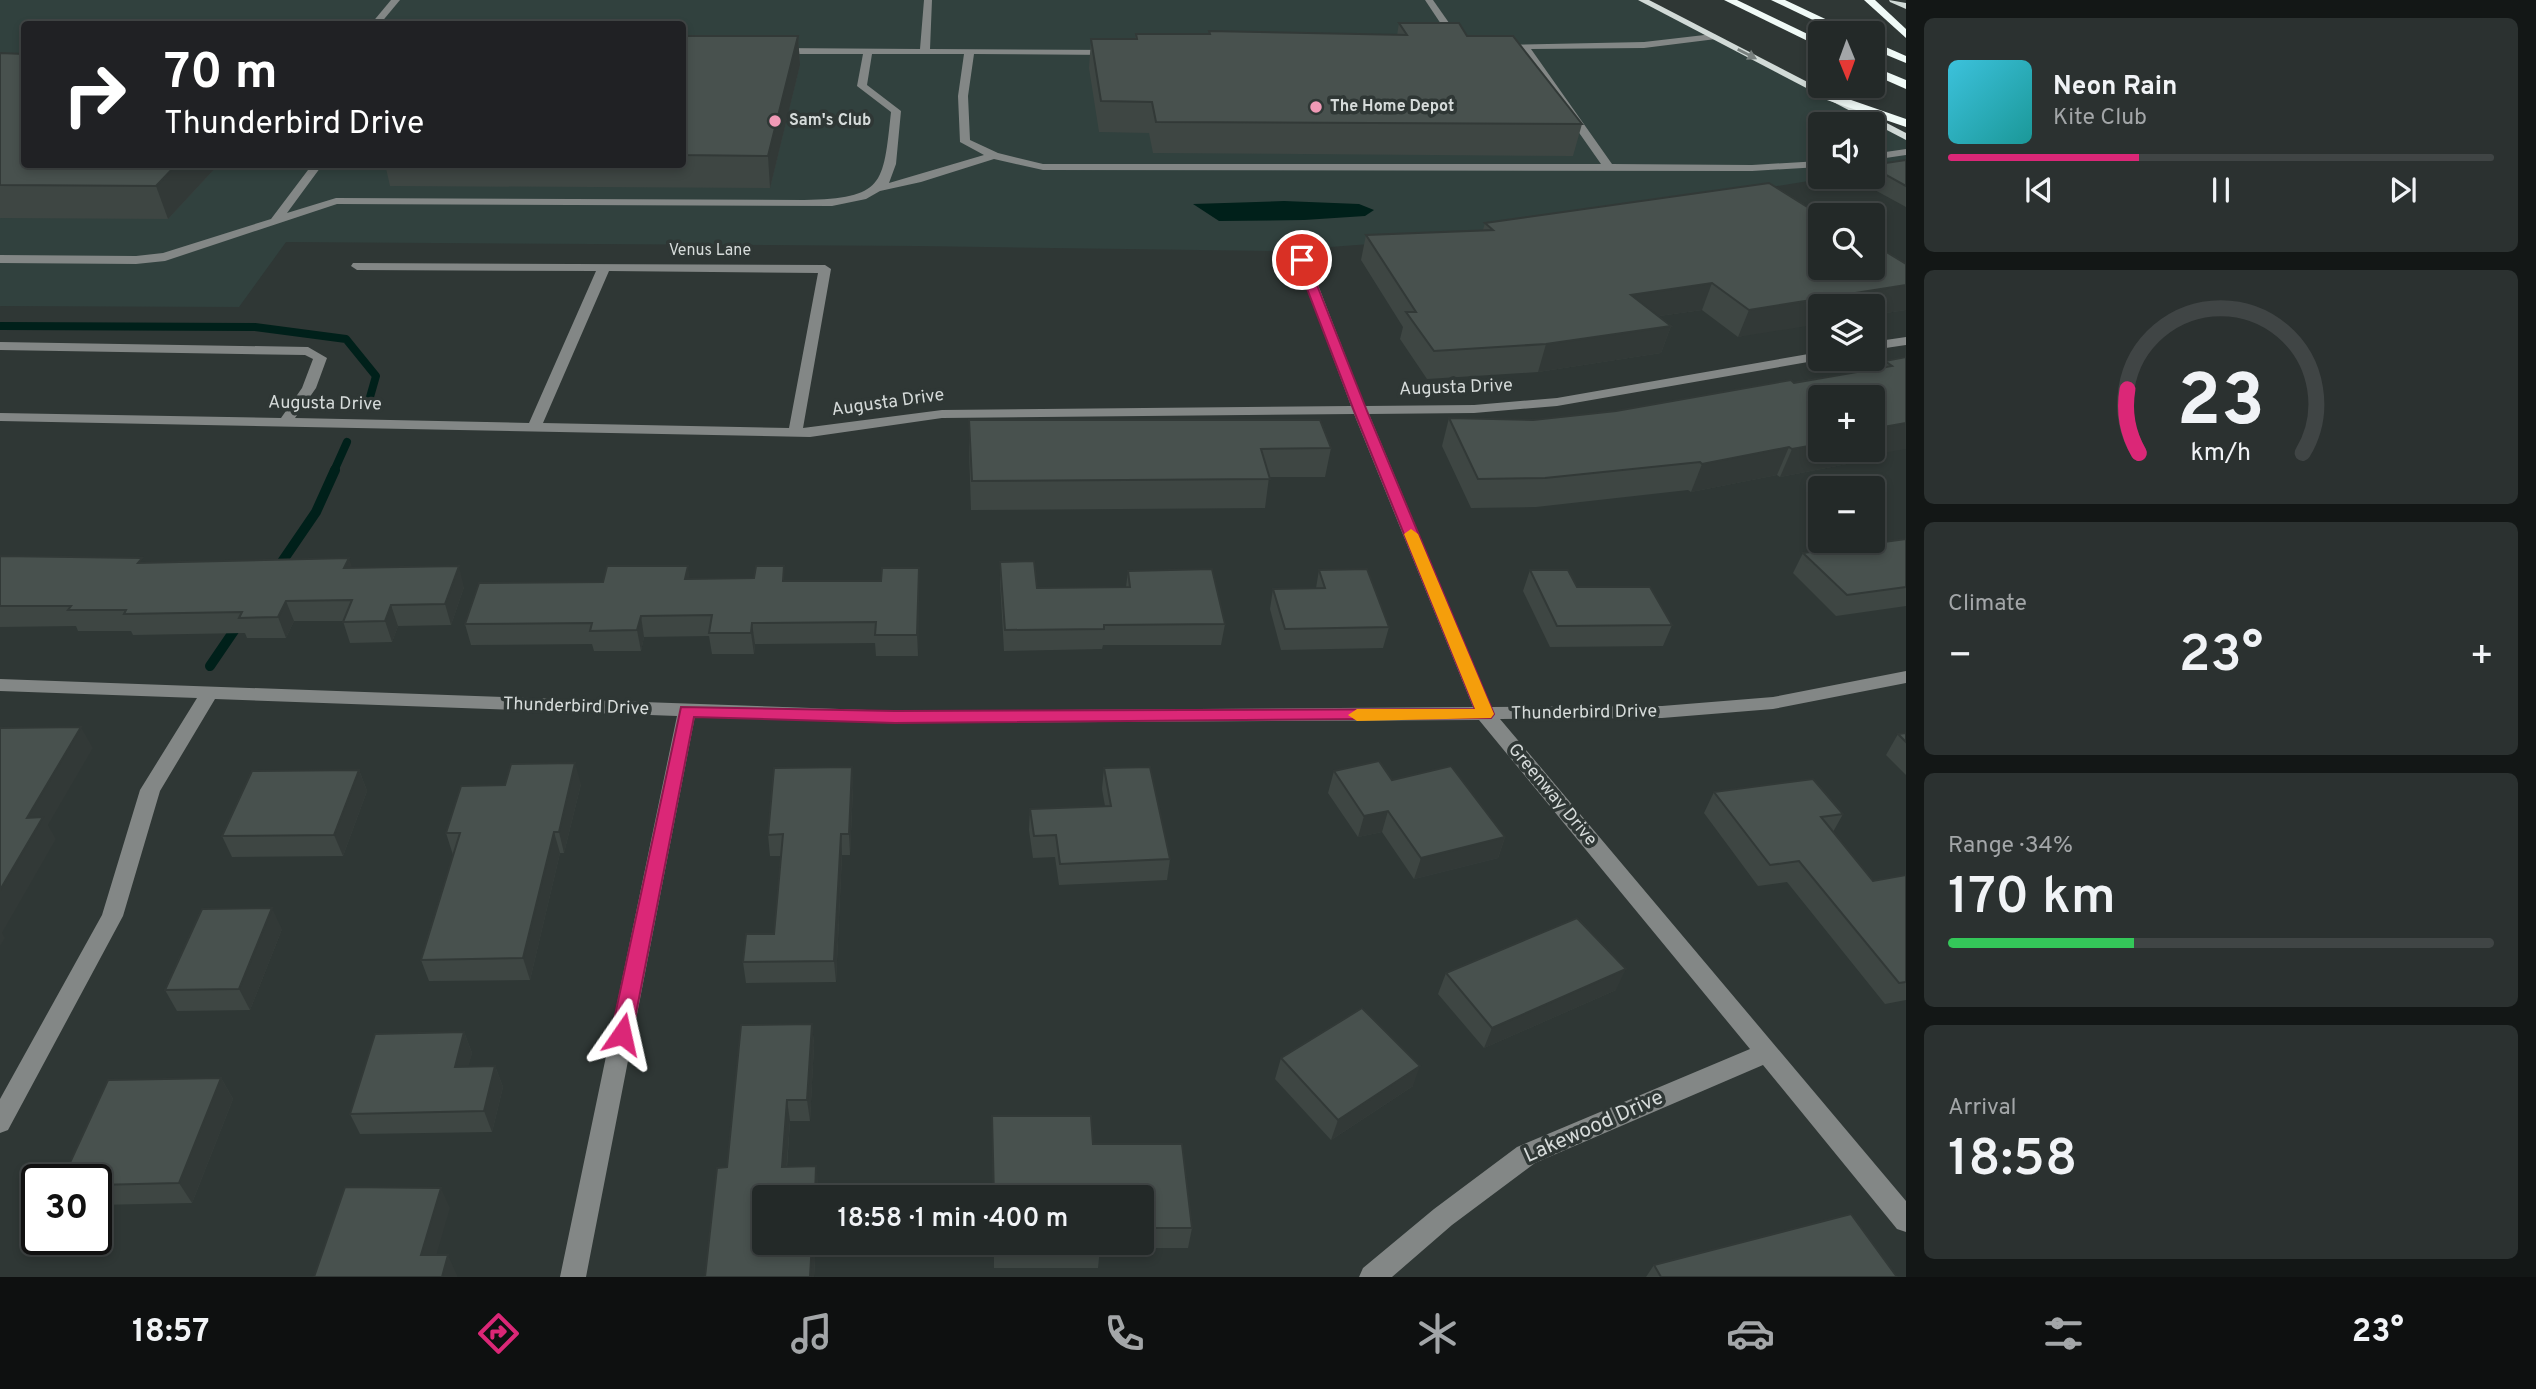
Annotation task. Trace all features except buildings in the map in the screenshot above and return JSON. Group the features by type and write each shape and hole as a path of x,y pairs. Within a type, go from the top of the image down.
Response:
{"highway":[{"path":"1729,0 1808,38"},
{"path":"1776,0 1822,21"},
{"path":"1869,0 1906,35"},
{"path":"1885,50 1906,60"},
{"path":"1885,75 1906,85"},
{"path":"1834,98 1906,123"}],"main road":[{"path":"1643,0 1808,86"},
{"path":"1893,0 1906,6"},
{"path":"1832,98 1906,137"}],"street":[{"path":"378,21 396,0"},
{"path":"925,52 928,0"},
{"path":"1429,0 1461,47 1448,47"},
{"path":"1486,47 1644,46 1713,37"},
{"path":"1524,47 1609,167"},
{"path":"771,51 1126,52"},
{"path":"868,52 862,86 896,111 889,172 876,189"},
{"path":"969,53 963,96 965,142 994,156 1043,167 1808,165"},
{"path":"1885,155 1906,152"},
{"path":"0,259 136,260 164,257 336,201 823,204 849,200 876,189 917,180 994,156"},
{"path":"274,222 315,168"},
{"name":"Greenway Drive","path":"1302,260 1360,411 1485,714 1906,1220"},
{"path":"357,266 604,267 534,428"},
{"name":"Venus Lane","path":"604,267 825,269 795,433"},
{"path":"1885,344 1906,341"},
{"path":"0,346 308,351 320,358 318,365 309,388 285,423"},
{"name":"Augusta Drive","path":"0,416 795,433 839,430 942,414 1474,410 1557,402 1808,358"},
{"name":"Thunderbird Drive","path":"0,685 895,717 1676,711 1773,702 1906,677"},
{"path":"0,1122 112,916 150,790 209,693"},
{"path":"573,1277 687,711"},
{"name":"Lakewood Drive","path":"1372,1277 1443,1217 1526,1155 1765,1053"}],"shaded area":[{"path":"0,0 1642,0 1808,86 1808,98 1831,98 1858,112 1808,112 1808,181 1463,237 1277,251 286,242 239,307 0,306"},
{"path":"1885,126 1906,137 1906,165 1885,168"},
{"path":"1284,201 1359,204 1374,210 1365,216 1219,221 1193,204"}],"waterway":[{"path":"0,326 255,327 346,339 376,376 368,404"},
{"path":"334,471 347,442"},
{"path":"275,572 316,512 335,470"},
{"path":"210,666 240,622"}],"slow traffic":[{"path":"1357,715 1485,714 1411,534"}],"place":[{"name":"The Home Depot","path":"1316,107"},
{"name":"Sam's Club","path":"775,121"}],"route":[{"path":"622,1034 687,711 895,717 1485,714 1360,411 1302,260"}]}
